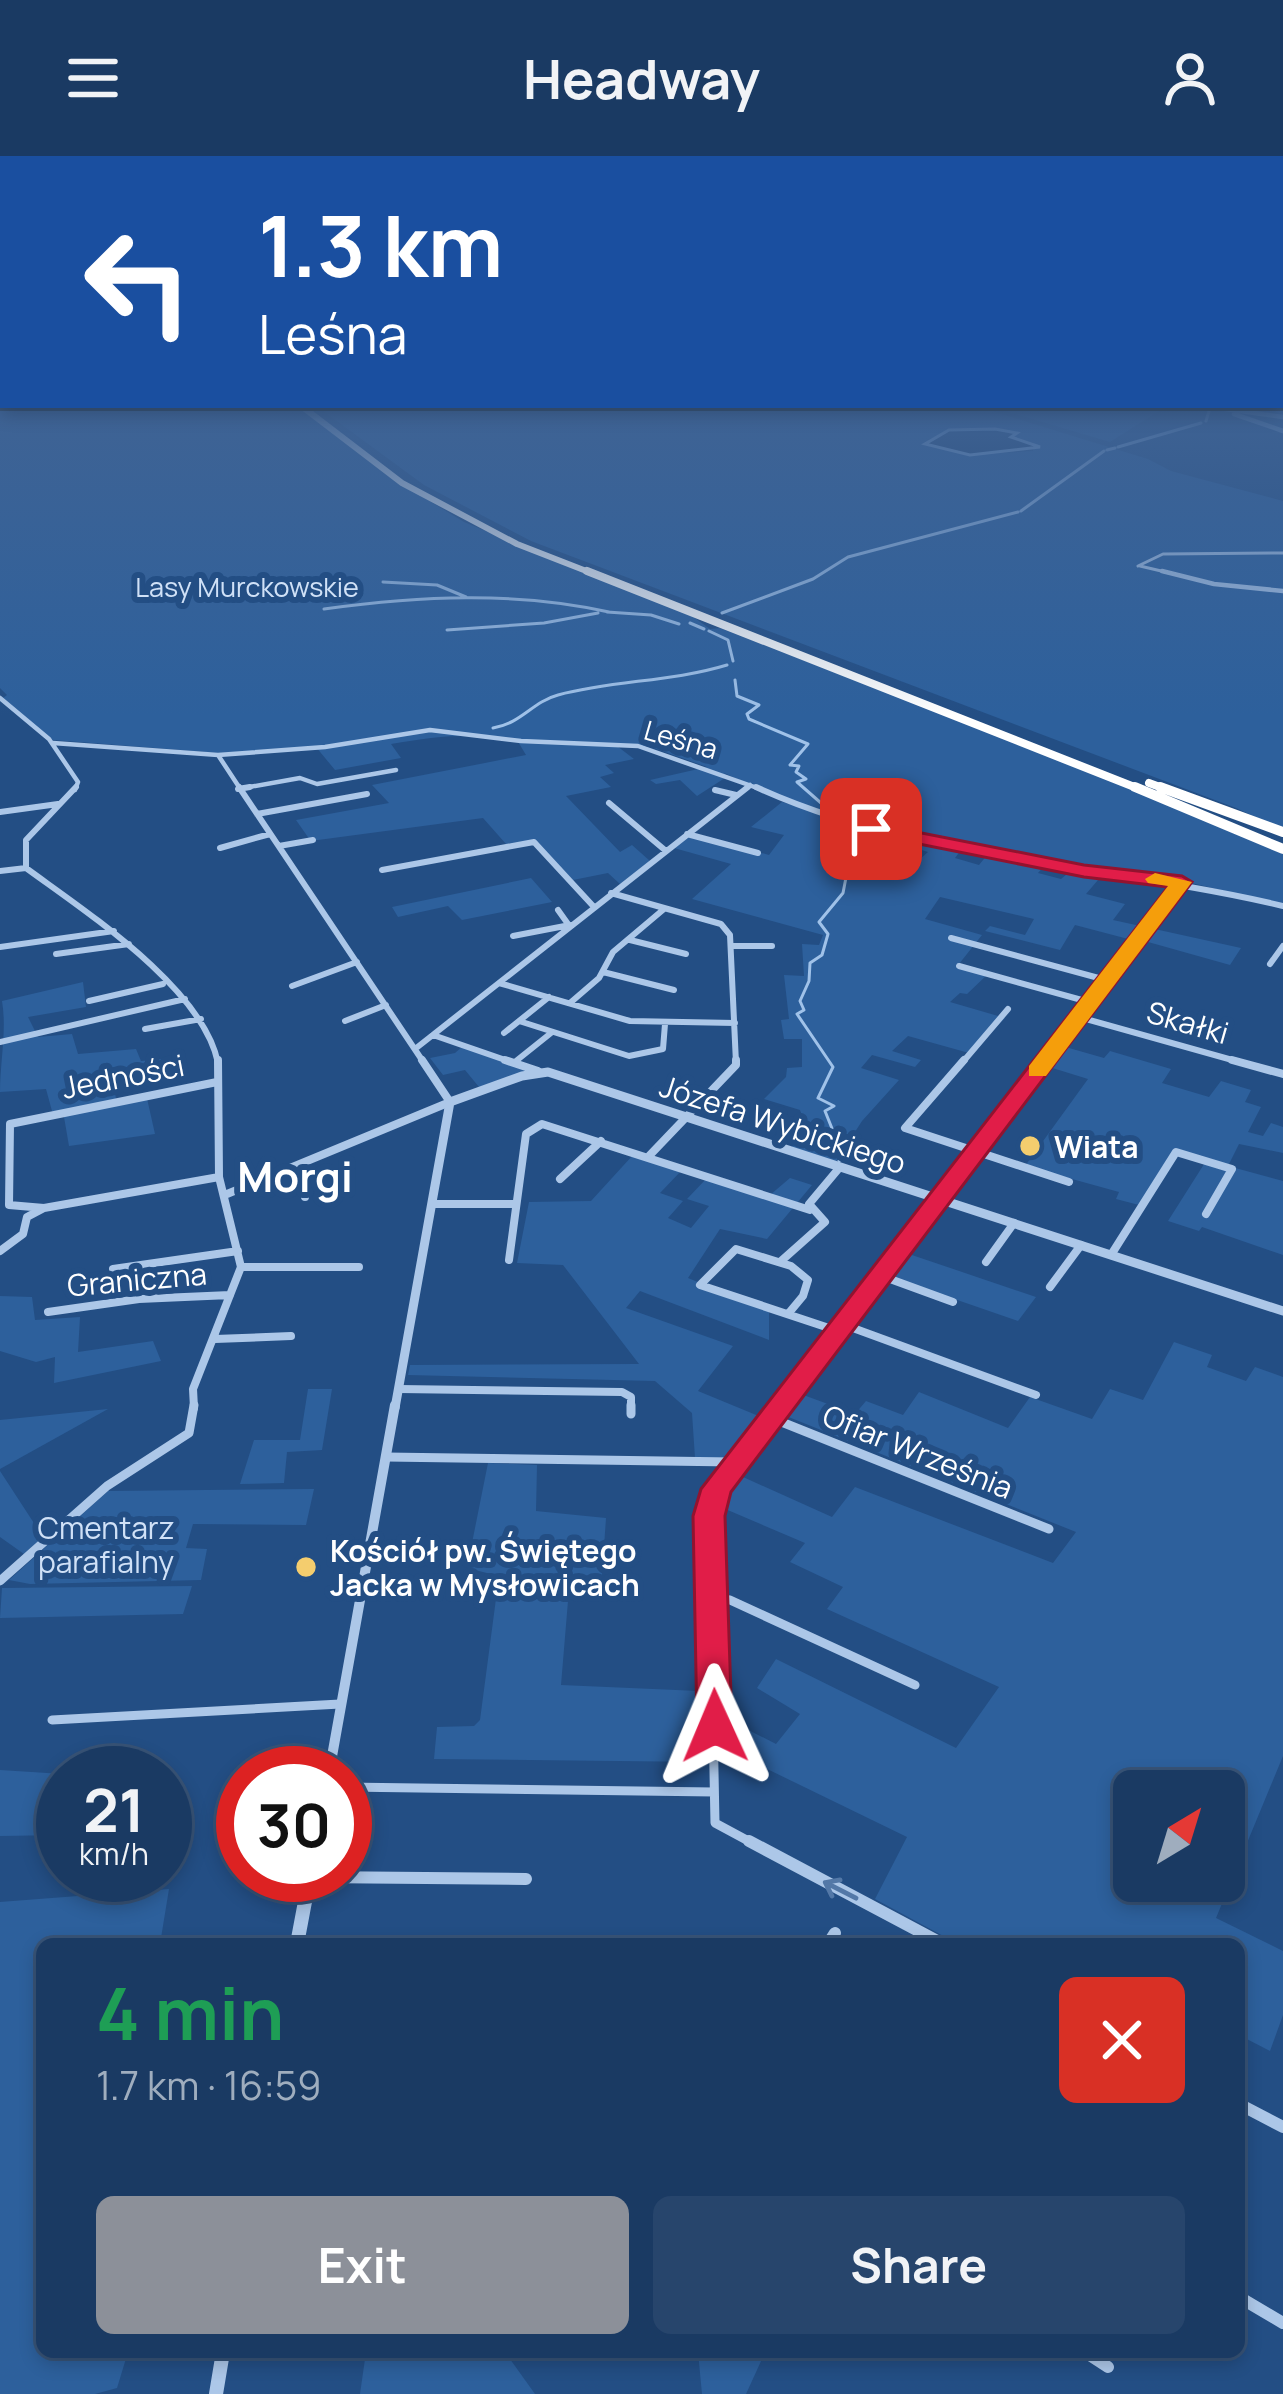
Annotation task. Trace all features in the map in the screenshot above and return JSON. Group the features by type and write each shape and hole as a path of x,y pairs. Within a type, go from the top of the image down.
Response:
{"highway":[{"path":"444,506 517,544 1283,849"},
{"path":"459,506 528,542 1283,836"}],"street":[{"path":"1283,553 1163,554 1138,566 1214,584 1283,591"},
{"path":"0,698 53,743 78,787 26,838 21,853 26,868 0,871"},
{"name":"Leśna","path":"53,743 218,755 325,747 430,730 520,741 646,747 804,809 871,829 1084,871 1182,882 1283,906"},
{"path":"218,755 450,1102 333,1746"},
{"path":"238,789 300,778 316,784 396,770"},
{"path":"415,1049 750,785"},
{"path":"715,790 737,795"},
{"path":"256,814 367,794"},
{"path":"0,812 59,803"},
{"path":"610,803 666,851"},
{"path":"220,848 270,834"},
{"path":"687,834 758,853"},
{"path":"278,846 314,841"},
{"path":"382,870 534,842 594,907"},
{"name":"Graniczna","path":"0,1581 107,1486 188,1432 195,1416 193,1389 241,1267 227,1194 219,1177 218,1059 201,1018 114,931 26,868"},
{"name":"Ofiar Września","path":"931,1938 715,1823 709,1516 716,1489 735,1462 1182,882"},
{"path":"611,893 721,924 730,932 735,1068 649,1156"},
{"path":"570,1003 603,972 614,952 665,908"},
{"path":"558,910 570,924"},
{"path":"513,936 570,924"},
{"path":"0,947 114,931"},
{"path":"951,938 1106,980"},
{"path":"631,940 686,954"},
{"path":"56,954 129,944"},
{"path":"731,946 772,946"},
{"path":"1270,964 1283,946"},
{"path":"292,986 357,962"},
{"path":"959,966 1089,1002"},
{"path":"603,972 674,990"},
{"path":"499,983 617,1019 735,1023"},
{"path":"89,1001 164,984"},
{"path":"504,1033 548,998"},
{"path":"0,1042 186,999"},
{"path":"345,1021 386,1005"},
{"path":"1008,1009 905,1125 910,1133 1069,1183"},
{"name":"Skałki","path":"1079,1017 1283,1074"},
{"path":"145,1029 201,1018"},
{"path":"519,1021 639,1057 663,1048 665,1024"},
{"path":"516,1061 553,1032"},
{"name":"Józefa Wybickiego","path":"433,1035 1283,1311"},
{"path":"227,1194 538,1071"},
{"name":"Jedności","path":"4,1157 6,1127 17,1121 217,1082"},
{"path":"509,1260 530,1127 553,1125 810,1210 825,1222 780,1262"},
{"path":"560,1179 601,1141"},
{"path":"1111,1255 1176,1152 1232,1169 1206,1214"},
{"path":"4,1157 9,1205 44,1208 219,1177"},
{"path":"303,1165 304,1196"},
{"path":"810,1210 809,1204 840,1167"},
{"path":"432,1204 516,1204"},
{"path":"0,1251 23,1234 27,1217 44,1208"},
{"path":"986,1262 1013,1223"},
{"path":"1050,1287 1081,1245"},
{"path":"788,1314 803,1296 808,1280 780,1262 736,1249 700,1285 788,1314 840,1327 1036,1395"},
{"name":"Graniczna","path":"113,1270 238,1251"},
{"name":"Graniczna","path":"241,1267 359,1267"},
{"path":"878,1276 953,1302"},
{"name":"Graniczna","path":"48,1312 139,1299 230,1295"},
{"path":"215,1339 291,1336"},
{"path":"399,1389 622,1392 631,1397 631,1414"},
{"name":"Ofiar Września","path":"769,1417 1049,1529"},
{"path":"386,1457 735,1462"},
{"path":"712,1598 730,1600 915,1685"},
{"path":"52,1720 340,1704"},
{"path":"372,1787 714,1792"},
{"path":"372,1877 526,1880"},
{"path":"298,1938 305,1902"},
{"path":"1245,2107 1283,2128"},
{"path":"1245,2301 1283,2323"},
{"path":"216,2394 222,2358"},
{"path":"1094,2358 1108,2367"}],"green space":[{"name":"Lasy Murckowskie","path":"0,506 438,506 464,522 692,616 710,629 720,628 1076,766 1283,854 1283,905 1183,881 1104,873 1086,894 1125,904 1113,920 1145,927 1132,940 1075,925 1060,950 985,931 990,926 1025,935 1034,919 940,897 925,919 982,935 959,964 989,973 967,994 960,993 950,1002 1005,1018 969,1053 908,1036 892,1051 921,1060 915,1067 872,1055 861,1068 899,1080 862,1121 835,1163 791,1148 807,1130 800,1110 764,1099 786,1077 787,1068 802,1067 802,1039 784,1039 781,1020 789,1019 784,975 804,976 802,944 819,945 823,935 692,899 731,864 674,848 692,834 769,855 784,835 751,827 782,802 797,806 724,773 728,776 697,796 680,780 656,784 650,780 707,767 648,746 617,746 634,759 605,765 614,773 600,777 611,787 566,796 620,852 632,845 650,861 620,884 608,873 573,880 533,840 506,844 483,818 318,840 310,840 296,820 389,803 372,785 526,755 517,740 469,736 408,741 391,744 401,758 335,770 316,747 219,753 53,740 3,698 7,695 0,688","holes":["873,828 911,836 906,845 928,852 912,866 883,857 905,836","911,836 1072,870 1061,879 1038,873 1045,865 988,854 979,865 955,858 961,850"]},
{"path":"465,506 1283,506 1283,830 1236,808 531,541"},
{"path":"531,878 552,902 462,920 448,906 398,917 392,907"},
{"path":"1150,928 1241,948 1230,965 1141,940"},
{"path":"83,982 86,1007 28,1017 38,1037 72,1034 78,1054 136,1049 141,1061 171,1058 171,1069 114,1081 116,1100 146,1094 155,1134 69,1146 63,1111 52,1111 46,1089 0,1092 2,1001"},
{"path":"463,1046 531,1071 479,1087 465,1070 443,1075 430,1058 455,1053"},
{"path":"1062,1046 1104,1058 1110,1051 1171,1069 1162,1083 1209,1097 1221,1081 1251,1090 1245,1102 1261,1107 1248,1132 1263,1136 1271,1123 1283,1127 1283,1153 1239,1144 1228,1166 1283,1181 1283,1255 1202,1227 1199,1231 1168,1221 1206,1161 1173,1150 1139,1205 1116,1199 1119,1192 1025,1166 1088,1079 1046,1066"},
{"path":"633,1155 682,1170 660,1193 683,1201 668,1218 691,1228 709,1206 687,1199 706,1179 770,1195 790,1178 812,1185 767,1239 720,1229 688,1278 769,1311 769,1340 640,1291 626,1308 733,1346 698,1391 761,1417 732,1458 695,1458 692,1413 655,1381 408,1375 410,1365 639,1364 563,1265 517,1263 529,1202 591,1201"},
{"path":"903,1252 1036,1297 1018,1321 885,1275"},
{"path":"0,1296 32,1297 35,1320 80,1317 78,1352 153,1341 161,1361 54,1383 55,1357 36,1362 0,1351"},
{"path":"1174,1342 1212,1355 1207,1367 1246,1381 1255,1367 1283,1377 1283,1756 1245,1848 1245,1770 1113,1770 1113,1902 1223,1902 1216,1918 1283,1951 1283,2015 1270,2051 1245,2038 1245,1938 947,1938 875,1899 907,1837 724,1748 706,1762 434,1759 437,1727 474,1726 480,1720 499,1576 467,1568 488,1463 537,1465 536,1511 606,1518 602,1576 570,1577 561,1685 722,1692 723,1717 776,1744 800,1714 757,1688 776,1659 956,1748 999,1687 827,1609 843,1587 790,1562 805,1543 723,1508 732,1472 832,1517 855,1487 1053,1563 1076,1532 781,1414 798,1393 855,1414 866,1401 903,1415 919,1392 1008,1428 1030,1397 1092,1419 1110,1389 1143,1400"},
{"path":"308,1389 332,1389 322,1450 287,1452 284,1483 240,1484 254,1440 300,1440"},
{"path":"108,1409 0,1469 0,1420"},
{"path":"0,1471 43,1537 24,1554 0,1537"},
{"name":"Cmentarz parafialny","path":"314,1489 306,1525 193,1524 186,1548 207,1549 201,1580 30,1584 9,1580 108,1491"},
{"path":"192,1586 183,1614 0,1618 2,1588"},
{"path":"0,1770 36,1772 36,1835 0,1836"},
{"path":"0,1902 167,1902 161,1938 36,1938 36,2358 126,2358 117,2388 95,2394 0,2394"},
{"path":"365,2358 509,2358 535,2394 360,2394"},
{"path":"699,2358 762,2359 746,2394 702,2394"}],"waterway":[{"path":"1021,511 1027,506"},
{"path":"722,613 813,579 848,557 1018,512"},
{"path":"383,582 437,585 466,597"},
{"path":"324,609 395,601 503,598 609,612"},
{"path":"607,612 651,615 679,624"},
{"path":"447,630 544,623 598,613"},
{"path":"690,623 704,629"},
{"path":"709,631 728,640 733,661"},
{"path":"493,728 558,695 727,665"},
{"path":"735,680 737,696 759,705 747,714 749,719 808,744 790,765 799,766 796,772 806,779 797,782 821,803 836,804 837,816"},
{"path":"836,820 837,842 849,862 843,893 819,922 828,934 822,955 810,963 809,981 800,1001 804,1010 797,1014 833,1067 818,1098 834,1106 825,1111 843,1156 839,1161"}],"slow traffic":[{"path":"1038,1071 1182,882 1155,879"}],"place":[{"name":"Wiata","path":"1030,1146"},
{"name":"Kościół pw. Świętego Jacka w Mysłowicach","path":"306,1567"}],"district":[{"name":"Morgi","path":"295,1176"}],"route":[{"path":"715,1726 709,1516 716,1489 1182,882 1084,871 871,829"}]}
